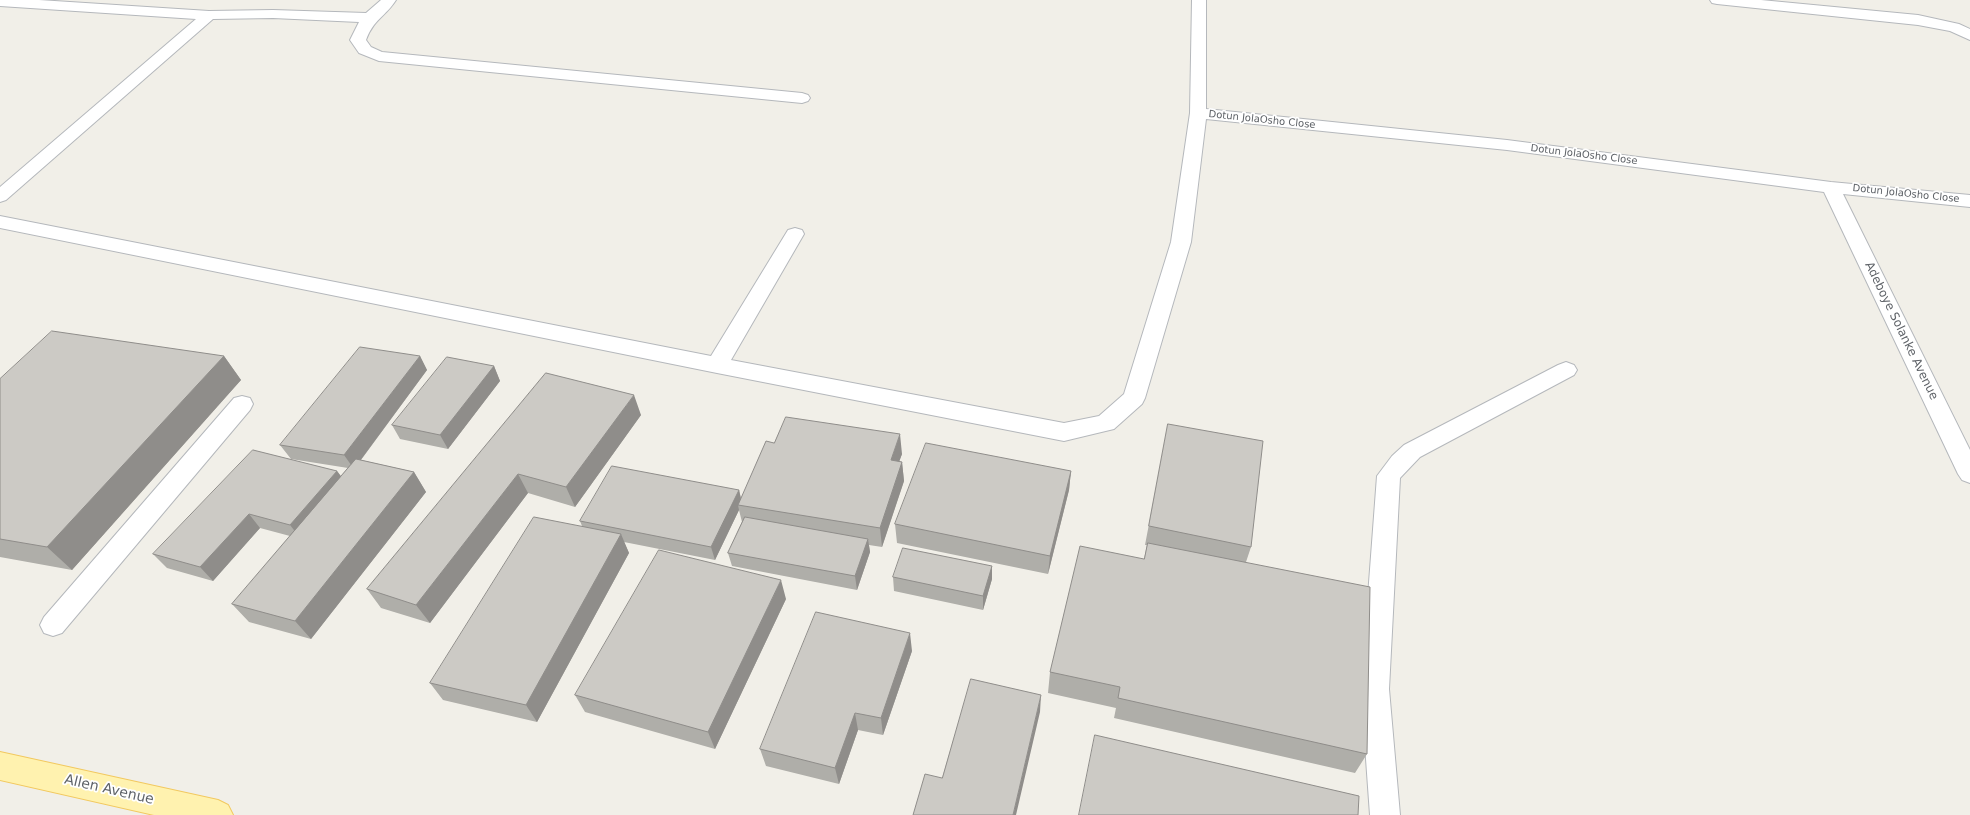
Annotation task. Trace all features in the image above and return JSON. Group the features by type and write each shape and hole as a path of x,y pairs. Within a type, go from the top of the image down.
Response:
{"main road":[{"name":"Allen Avenue","path":"0,766 218,815"}],"street":[{"path":"389,0 370,18 362,29 358,40 364,50 378,56 802,98"},
{"path":"0,222 717,365 1064,432 1106,423 1134,398 1181,242 1198,113 1199,0"},
{"path":"1717,0 1918,20 1954,27 1970,35"},
{"path":"0,2 209,15 273,14 370,18"},
{"path":"0,196 209,15"},
{"name":"Dotun JolaOsho Close","path":"1198,113 1507,145 1831,187 1970,200"},
{"path":"0,178 18,181"},
{"name":"Adeboye Solanke Avenue","path":"1831,187 1970,474"},
{"path":"717,365 795,234"},
{"path":"1385,815 1375,689 1389,476 1400,462 1412,451 1566,370"},
{"path":"53,625 242,404"}],"building":[{"path":"52,331 224,356 47,547 0,539 0,379"},
{"path":"360,347 420,356 344,455 280,445"},
{"path":"447,357 494,366 440,435 392,425"},
{"path":"546,373 634,395 566,487 518,474 416,605 367,589"},
{"path":"786,417 900,434 891,460 902,462 880,528 738,505 766,441 774,443"},
{"path":"1168,424 1263,441 1251,547 1149,526"},
{"path":"926,443 1071,471 1050,556 895,524"},
{"path":"253,450 337,471 290,525 249,514 200,567 153,554"},
{"path":"356,459 414,472 295,621 232,604"},
{"path":"612,466 739,490 711,547 580,521"},
{"path":"534,517 621,534 526,705 430,683"},
{"path":"745,517 868,539 855,576 728,553"},
{"path":"1148,543 1370,587 1367,754 1118,698 1120,687 1050,672 1080,546 1144,559"},
{"path":"903,548 992,566 983,596 893,577"},
{"path":"659,550 781,580 708,732 575,695"},
{"path":"816,612 910,633 881,718 855,713 835,768 760,749"},
{"path":"971,679 1041,695 1013,815 913,815 925,774 942,778"},
{"path":"1095,735 1359,796 1358,815 1079,815"}]}
